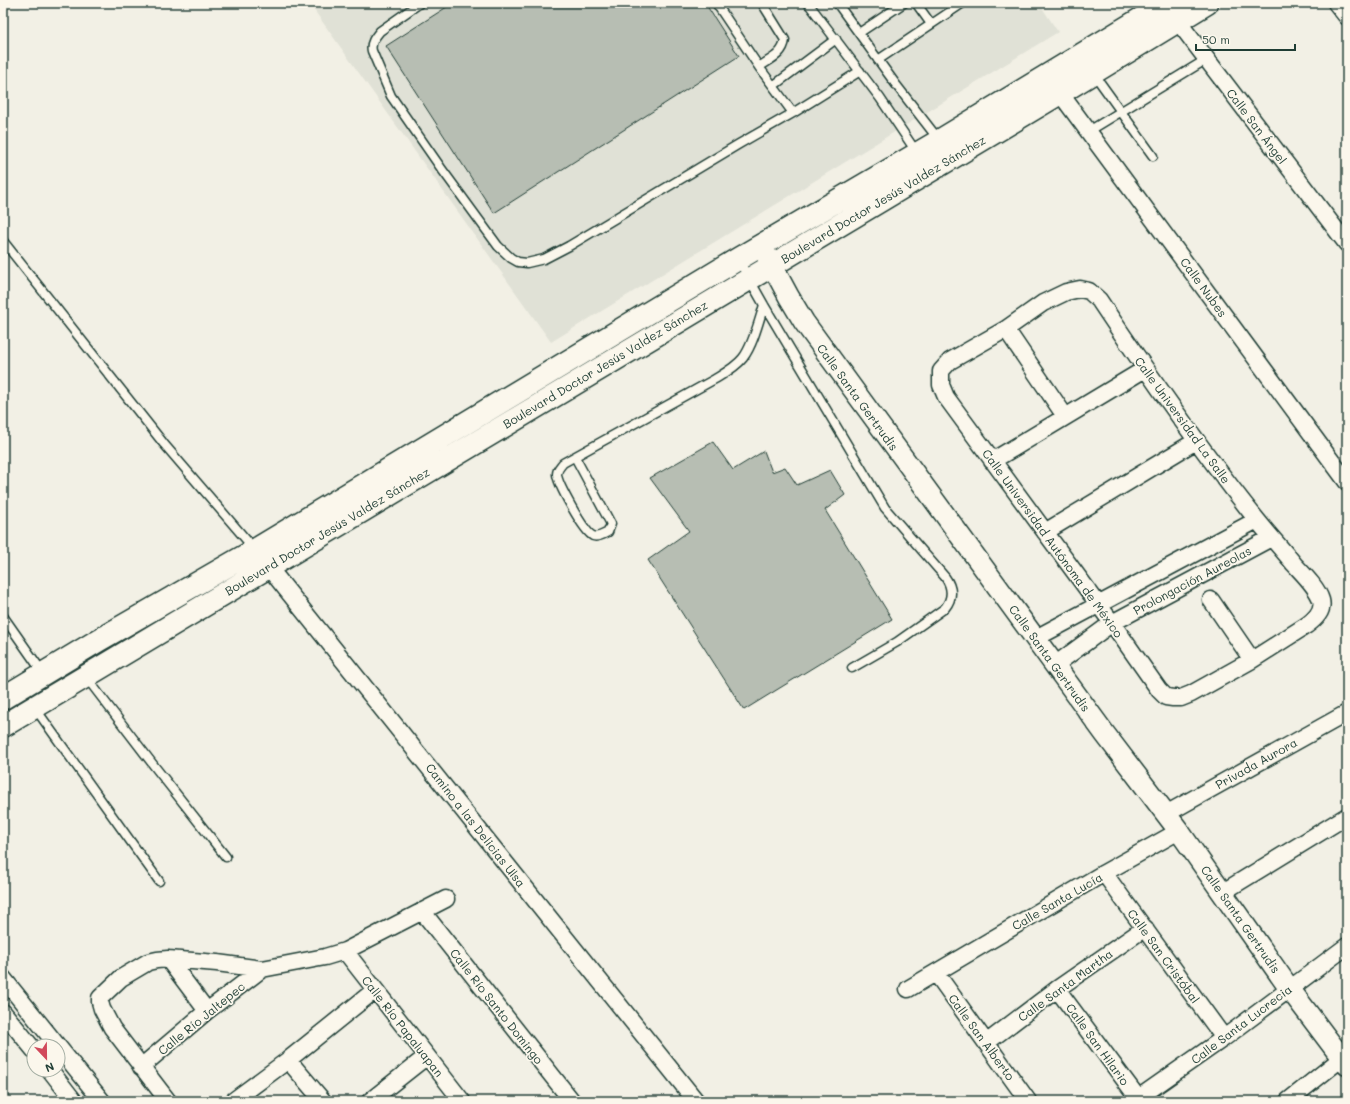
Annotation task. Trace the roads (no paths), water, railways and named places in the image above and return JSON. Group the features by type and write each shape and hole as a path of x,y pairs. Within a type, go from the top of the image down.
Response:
{"main road":[{"name":"Boulevard Doctor Jesús Valdez Sánchez","path":"3,726 86,676 262,558 761,245 939,141 1174,9 1207,3"},
{"name":"Boulevard Doctor Jesús Valdez Sánchez","path":"3,698 99,640 262,558 771,266 1093,72 1174,9"}],"street":[{"path":"1336,3 1347,18"},
{"name":"Calle San Ángel","path":"1174,9 1207,59 1347,244"},
{"name":"Calle Nubes","path":"1060,93 1347,482"},
{"name":"Calle Santa Gertrudis","path":"761,245 788,297 804,322 1006,600 1036,638 1179,831 1289,988 1345,1059"},
{"name":"Calle Universidad Autónoma de México","path":"1099,300 1089,292 1080,289 1066,292 1043,303 1006,329 950,361 941,371 941,385 946,397 1099,604 1159,690"},
{"name":"Calle Universidad La Salle","path":"1099,300 1144,369 1196,442 1257,520 1304,575 1318,593 1322,604 1320,612 1314,620 1307,625 1252,660 1203,688 1181,698 1166,697 1159,690"},
{"path":"1006,329 1065,416"},
{"path":"992,461 1144,369"},
{"path":"1045,532 1196,442"},
{"name":"Prolongación Aureolas","path":"1036,638 1257,520"},
{"name":"Prolongación Aureolas","path":"1055,665 1112,623 1272,538"},
{"name":"Camino a las Delicias Ulsa","path":"262,558 696,1101"},
{"path":"1210,600 1252,660"},
{"name":"Privada Aurora","path":"1166,814 1347,713"},
{"path":"1223,892 1347,816"},
{"name":"Calle Santa Lucía","path":"908,989 936,974 1104,873 1179,831"},
{"name":"Calle San Cristóbal","path":"1104,873 1224,1038"},
{"path":"168,1101 112,1028 100,1005 102,995 121,978 148,962 168,959 217,963 262,969 325,956 345,951 446,899"},
{"name":"Calle Río Santo Domingo","path":"422,911 572,1101"},
{"name":"Calle Santa Martha","path":"986,1042 1057,989 1145,928"},
{"name":"Calle Santa Lucrecia","path":"1136,1100 1224,1038 1347,946"},
{"name":"Calle Río Papaluapan","path":"345,951 462,1101"},
{"path":"168,959 207,1011"},
{"name":"Calle Río Jaltepec","path":"141,1067 207,1011 262,969"},
{"name":"Calle San Alberto","path":"936,974 1028,1101"},
{"path":"4,981 102,1101"},
{"name":"Calle San Hilario","path":"1057,989 1136,1100"},
{"path":"233,1101 288,1060 375,990"},
{"path":"3,1012 26,1040"},
{"path":"370,1101 427,1056"},
{"path":"1288,1101 1345,1059"},
{"path":"288,1060 323,1101"},
{"path":"56,1078 74,1101"}],"lane":[{"path":"420,3 380,31 375,37 371,48 372,51 391,96 498,246 518,262 535,262 569,246 793,113 860,71"},
{"path":"716,3 758,67 793,113"},
{"path":"758,67 780,53 784,46 785,40 762,3"},
{"path":"808,3 880,98 917,154"},
{"path":"837,3 939,141"},
{"path":"859,33 904,3"},
{"path":"916,3 931,24"},
{"path":"878,60 963,3"},
{"path":"773,86 836,39"},
{"path":"1089,131 1207,59"},
{"path":"1093,72 1152,156"},
{"path":"3,241 164,444 262,558"},
{"path":"738,259 885,508 945,577 950,586 951,597 945,608 897,642 852,668"},
{"path":"575,457 610,520 610,528 608,532 599,536 593,536 584,528 558,480 558,468 563,463 715,379 731,368 743,358 753,340 764,305"},
{"path":"3,616 43,673"},
{"path":"86,676 226,857"},
{"path":"35,707 159,881"}]}
